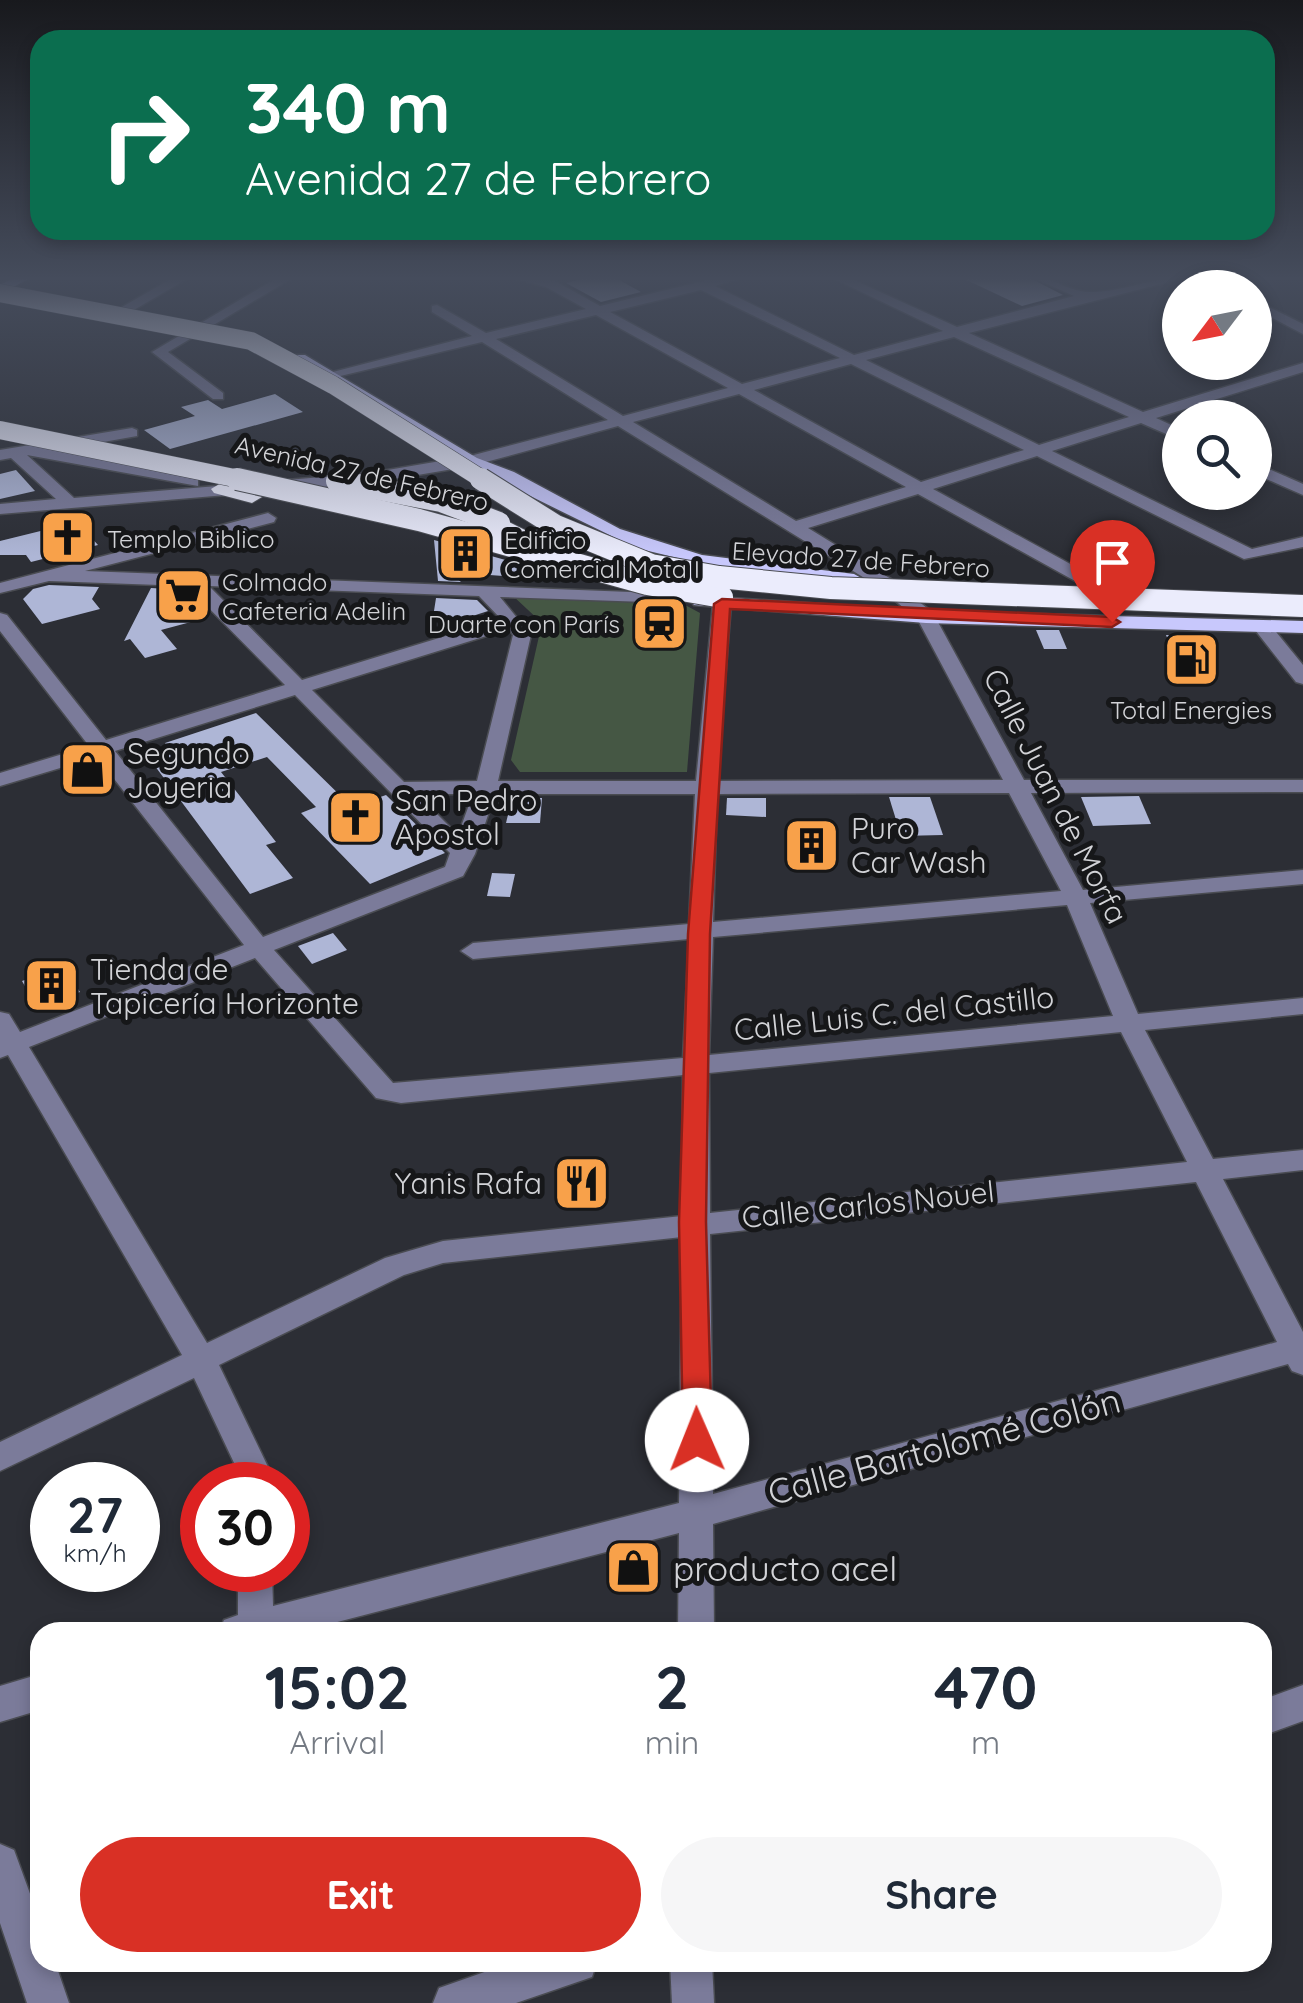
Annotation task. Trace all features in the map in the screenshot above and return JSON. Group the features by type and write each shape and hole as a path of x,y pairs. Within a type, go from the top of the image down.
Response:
{"highway":[{"name":"Elevado 27 de Febrero","path":"303,369 556,526 623,557 732,579 930,605 1303,603"},
{"name":"Elevado 27 de Febrero","path":"0,427 384,511 530,548 672,594 860,606 1303,618"},
{"path":"165,464 402,492 499,522 530,540"},
{"path":"478,467 572,527 652,560 718,574 930,605"},
{"path":"220,490 390,527 593,580 672,594"}],"main road":[{"path":"323,369 478,467 496,468 614,533 652,547 724,564 885,583 1303,603"},
{"name":"Avenida 27 de Febrero","path":"0,427 430,508 530,540 599,575 722,604 930,605 1303,627"}],"street":[{"path":"182,369 218,396"},
{"path":"332,374 350,369"},
{"name":"Calle Juan de Morfa","path":"535,369 885,583 930,605 1016,788 1076,898 1128,1021 1301,1353"},
{"path":"703,369 1110,593"},
{"path":"0,509 67,500 304,484 478,467 616,420 812,369"},
{"path":"867,369 1254,556 1303,542"},
{"path":"1038,369 1162,427"},
{"path":"796,526 1292,369"},
{"path":"15,452 132,433"},
{"path":"15,452 220,490"},
{"path":"15,452 67,500"},
{"path":"1272,476 1303,490"},
{"path":"0,588 268,518"},
{"path":"42,576 672,594"},
{"path":"190,579 464,854"},
{"path":"250,1462 201,1359 4,1037 259,948 455,870 486,789 522,635 514,620 482,589"},
{"path":"696,1622 699,1513 692,1222 699,934 706,790 722,604"},
{"path":"0,619 259,948"},
{"path":"0,780 514,620"},
{"path":"1261,626 1303,678"},
{"path":"399,788 1303,786"},
{"path":"473,951 699,934 1303,876"},
{"name":"Calle Luis C. del Castillo","path":"259,948 375,1084 402,1094 1303,1006"},
{"name":"Calle Carlos Nouel","path":"0,1457 416,1259 692,1222 1303,1160"},
{"name":"Calle Bartolomé Colón","path":"278,1622 1301,1353"},
{"path":"248,1622 252,1592"},
{"path":"0,1704 30,1695"},
{"path":"1272,1714 1303,1703"},
{"path":"0,1864 30,1951"},
{"path":"37,1972 48,2003"},
{"path":"454,2003 547,1972"},
{"path":"691,1972 693,2003"}],"green space":[{"path":"512,595 687,606 700,613 687,772 520,772 511,760 542,623"}],"building":[{"path":"275,394 303,412 170,449 144,430 195,416 181,407 208,400 222,409"},
{"path":"16,470 35,491 0,499 0,474"},
{"path":"77,522 98,545 31,562 26,555 0,555 0,541"},
{"name":"Edificio Comercial Mota I","path":"434,540 556,574 555,580 449,572 461,582 438,581"},
{"path":"49,585 99,587 92,599 100,609 42,624 23,599 33,589"},
{"path":"151,588 185,590 192,597 183,599 202,619 161,630 177,649 145,658 130,639 124,641"},
{"path":"436,598 477,600 488,611 448,624 434,611"},
{"path":"1036,630 1059,630 1067,649 1044,649"},
{"name":"Total Energies","path":"1166,635 1197,636 1210,668 1179,668"},
{"path":"256,713 352,807 386,795 445,853 370,884 301,813 316,807 267,757 221,772 276,842 266,845 293,878 250,894 149,758 171,751 165,743"},
{"path":"1139,796 1151,824 1093,826 1081,797"},
{"path":"889,797 930,797 943,835 901,836"},
{"path":"512,798 542,798 540,823 506,823"},
{"path":"727,798 766,798 766,817 726,815"},
{"path":"492,873 515,874 510,897 487,896"},
{"path":"333,933 347,950 312,964 298,946"},
{"name":"Tienda de Tapicería Horizonte","path":"63,966 80,992 49,1004 35,1004 22,981"}],"place":[{"name":"Templo Biblico","path":"68,538"},
{"name":"Edificio Comercial Mota I","path":"465,553"},
{"name":"Colmado Cafeteria Adelin","path":"183,595"},
{"name":"Duarte con París","path":"659,623"},
{"name":"Total Energies","path":"1191,660"},
{"name":"Segundo Joyeria","path":"88,770"},
{"name":"San Pedro Apostol","path":"356,817"},
{"name":"Puro Car Wash","path":"812,845"},
{"name":"Tienda de Tapicería Horizonte","path":"51,986"},
{"name":"Yanis Rafa","path":"581,1183"},
{"name":"producto acel","path":"634,1568"}],"route":[{"path":"697,1440 692,1222 699,934 706,790 722,604 1112,622"}]}
